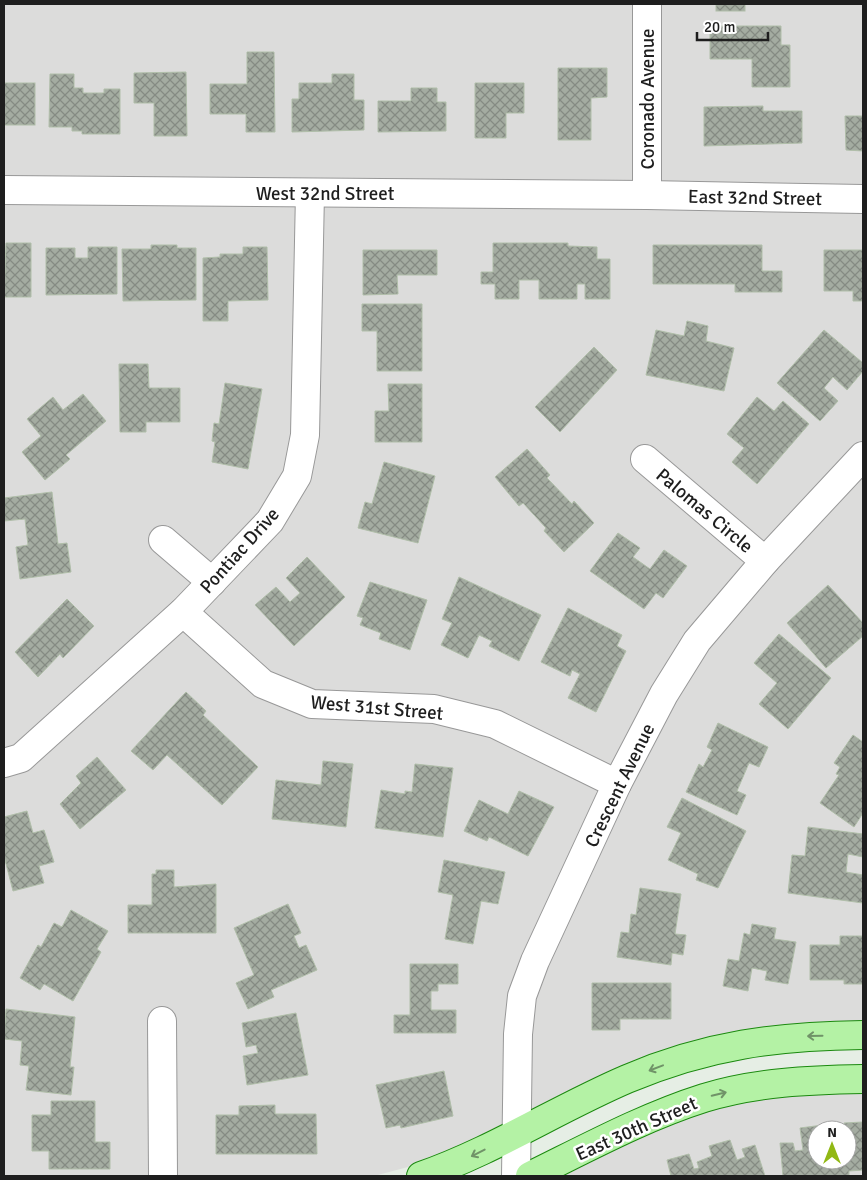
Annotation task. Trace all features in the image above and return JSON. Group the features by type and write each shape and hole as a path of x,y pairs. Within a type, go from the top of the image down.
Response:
{"main road":[{"path":"421,1176 454,1165 627,1079 692,1054 742,1044 800,1036 863,1035"},
{"name":"East 30th Street","path":"530,1176 644,1120 705,1098 750,1088 803,1080 863,1079"}],"street":[{"name":"Coronado Avenue","path":"646,4 647,195"},
{"name":"West 32nd Street","path":"4,190 647,195"},
{"name":"Pontiac Drive","path":"4,763 21,758 183,612 270,521 297,476 306,435 310,193"},
{"name":"East 32nd Street","path":"647,195 863,199"},
{"name":"Crescent Avenue","path":"516,1176 518,1034 522,996 535,961 617,784 664,694 696,641 766,561 863,456"},
{"name":"Palomas Circle","path":"645,459 766,561"},
{"path":"163,540 212,582"},
{"name":"West 31st Street","path":"183,612 263,684 312,704 434,709 495,724 617,784"},
{"path":"162,1021 163,1176"}],"shaded area":[{"path":"4,4 863,4 863,1021 818,1023 484,1138 423,1163 374,1176 4,1176"},
{"path":"863,1090 863,1176 564,1176 612,1148 685,1116 756,1099"}],"building":[{"path":"716,4 745,4 745,11 716,11"},
{"path":"710,26 781,26 781,45 790,45 790,87 752,87 752,59 710,59"},
{"path":"247,52 274,52 275,132 246,132 246,114 210,114 210,84 247,84"},
{"path":"558,68 607,68 607,97 591,98 591,140 558,140"},
{"path":"186,72 187,136 154,136 154,103 134,103 134,73"},
{"path":"50,74 74,74 74,88 83,88 83,93 104,93 104,89 120,89 120,134 82,134 82,131 72,131 72,127 49,127"},
{"path":"332,74 354,74 354,100 364,100 364,130 292,132 292,99 299,99 299,83 332,83"},
{"path":"4,83 35,83 35,125 4,125"},
{"path":"475,83 524,83 524,113 506,113 506,138 475,138"},
{"path":"411,88 437,88 437,102 446,102 446,131 378,132 378,101 411,101"},
{"path":"763,106 763,111 802,111 802,143 704,146 704,107"},
{"path":"845,116 863,116 863,151 846,150"},
{"path":"6,243 31,243 31,297 4,297"},
{"path":"493,243 568,243 568,246 597,247 597,259 610,259 610,299 585,299 585,284 577,284 577,299 539,299 539,280 519,280 519,299 495,299 495,284 481,284 481,272 493,272"},
{"path":"151,245 177,245 177,248 196,248 196,300 123,301 122,249 151,249"},
{"path":"653,245 762,245 762,271 782,271 782,292 735,292 735,284 653,284"},
{"path":"88,247 117,247 117,294 46,295 46,248 75,248 75,258 88,258"},
{"path":"243,247 267,247 268,300 228,301 228,321 203,321 203,258 220,257 220,254 243,254"},
{"path":"363,250 437,250 437,275 397,275 398,294 363,295"},
{"path":"824,250 863,250 863,301 853,301 853,291 824,291"},
{"path":"362,304 422,304 422,371 377,371 377,331 362,331"},
{"path":"687,321 708,326 706,341 734,348 724,391 646,375 656,330 684,336"},
{"path":"824,330 863,363 863,371 847,390 833,377 824,388 838,401 820,421 777,383"},
{"path":"594,347 617,370 560,432 535,407"},
{"path":"119,364 148,364 149,388 180,388 180,422 146,422 146,432 120,432"},
{"path":"225,383 262,389 248,469 212,462 215,442 212,441 214,423 219,424"},
{"path":"388,384 422,384 422,442 375,442 375,411 389,411"},
{"path":"83,394 106,421 66,455 70,459 45,480 22,452 41,436 27,419 53,397 63,410"},
{"path":"757,397 774,411 783,401 809,424 757,484 732,462 744,448 727,434"},
{"path":"527,449 550,475 547,478 572,504 574,501 594,523 564,552 544,531 546,528 523,503 519,506 495,477"},
{"path":"384,462 435,476 418,543 358,528 365,502 372,504"},
{"path":"52,492 58,544 67,543 71,572 20,579 16,547 28,545 25,519 4,521 4,498"},
{"path":"618,533 640,548 633,557 650,569 664,550 687,566 663,598 656,593 644,609 590,571"},
{"path":"307,557 345,597 294,646 255,605 276,587 290,602 300,593 286,578"},
{"path":"459,577 541,615 519,661 489,646 492,641 479,635 468,658 441,645 452,623 442,619"},
{"path":"370,582 427,600 410,650 379,639 381,633 360,625 363,618 357,616"},
{"path":"828,585 863,623 863,636 826,668 787,623"},
{"path":"67,599 94,626 63,658 60,654 38,677 15,652"},
{"path":"568,608 622,635 617,646 626,651 596,712 568,698 580,674 572,670 570,676 541,662"},
{"path":"779,634 831,678 788,729 759,704 777,683 754,663"},
{"path":"186,692 206,711 203,715 258,767 222,805 167,755 153,770 131,751"},
{"path":"718,723 768,747 759,767 749,763 737,791 746,795 737,815 686,792 699,764 703,767 712,750 707,747"},
{"path":"853,735 863,742 863,813 854,827 820,803 839,775 836,774 840,767 834,763"},
{"path":"97,757 126,790 80,829 60,804 81,783 76,776"},
{"path":"323,761 353,764 346,827 272,819 276,780 321,785"},
{"path":"415,764 453,768 443,837 375,828 381,790 405,794 405,791 412,792"},
{"path":"519,791 554,807 528,856 489,837 487,841 464,831 479,800 508,814"},
{"path":"682,798 746,831 718,888 696,880 698,874 668,860 681,833 667,827"},
{"path":"27,811 33,833 44,830 54,862 39,866 44,883 13,891 4,856 4,817"},
{"path":"808,827 863,834 863,857 848,854 846,872 863,875 863,903 788,893 792,855 805,856"},
{"path":"444,860 505,872 498,904 481,901 473,944 445,939 453,895 438,892"},
{"path":"156,870 174,870 174,887 216,884 216,933 128,933 128,905 152,905 152,874 156,874"},
{"path":"640,888 681,894 675,934 686,935 683,955 672,953 671,965 617,957 621,932 629,933 631,914 636,915"},
{"path":"288,904 301,933 294,936 299,948 306,945 317,970 271,990 274,997 248,1009 236,983 254,975 234,928"},
{"path":"71,910 108,931 97,949 101,952 73,1001 44,984 40,990 20,978 38,945 41,947 54,923 62,927"},
{"path":"752,924 776,928 774,939 796,942 788,984 765,980 767,971 752,968 748,991 723,986 728,959 739,961 744,933 750,935"},
{"path":"840,936 863,936 863,984 844,984 844,980 810,980 810,945 840,945"},
{"path":"410,964 458,964 458,984 438,984 438,991 431,991 431,1010 456,1010 456,1033 394,1033 394,1015 410,1015"},
{"path":"592,983 671,983 671,1019 620,1019 620,1030 592,1030"},
{"path":"6,1009 75,1017 70,1067 74,1067 71,1095 26,1090 29,1066 20,1065 22,1041 4,1039"},
{"path":"296,1013 308,1075 247,1085 243,1056 258,1053 256,1045 246,1047 242,1023"},
{"path":"444,1071 453,1116 401,1128 400,1125 386,1128 376,1085"},
{"path":"51,1101 95,1101 95,1142 110,1142 110,1169 49,1169 49,1151 32,1151 32,1115 51,1115"},
{"path":"275,1105 275,1114 316,1114 317,1154 216,1154 216,1115 239,1115 239,1106"},
{"path":"857,1122 863,1122 863,1170 849,1171 849,1176 783,1176 780,1143 793,1143 795,1151 803,1150 800,1128 807,1127 807,1170 857,1170"},
{"path":"730,1140 737,1160 745,1157 742,1149 755,1145 765,1176 671,1176 667,1160 689,1154 694,1169 699,1168 697,1162 712,1156 709,1146"}]}
